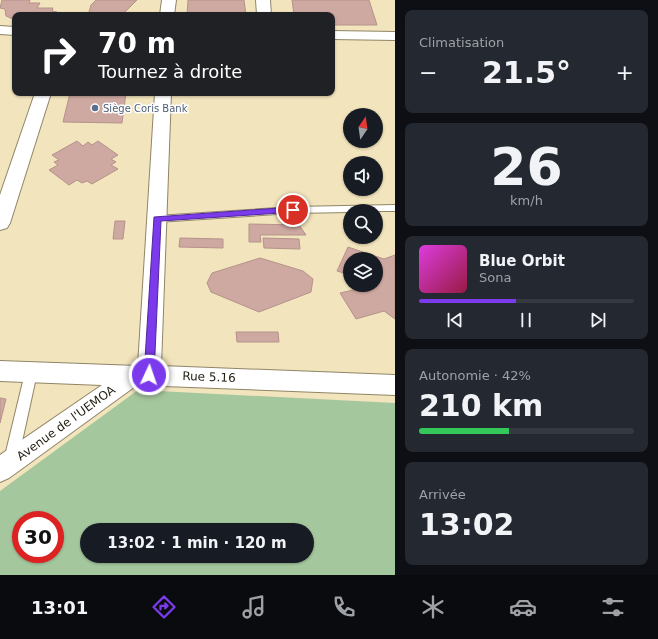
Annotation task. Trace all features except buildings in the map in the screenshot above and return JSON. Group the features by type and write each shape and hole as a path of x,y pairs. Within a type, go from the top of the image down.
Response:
{"street":[{"path":"168,12 169,0"},
{"path":"263,0 264,12"},
{"path":"0,30 12,31"},
{"path":"335,34 395,36"},
{"path":"0,223 42,96"},
{"path":"141,375 157,219 163,96"},
{"name":"Rue 5.16","path":"0,371 395,385"},
{"name":"Avenue de l'UEMOA","path":"5,467 141,375"}],"lane":[{"path":"157,219 293,210 395,208"},
{"path":"5,467 31,372"}],"shaded area":[{"path":"0,0 395,0 395,575 0,575"}],"green space":[{"path":"138,390 395,403 395,575 0,575 0,491"}],"place":[{"name":"Siège Coris Bank","path":"95,108"}],"route":[{"path":"149,375 157,219 293,210"}]}
